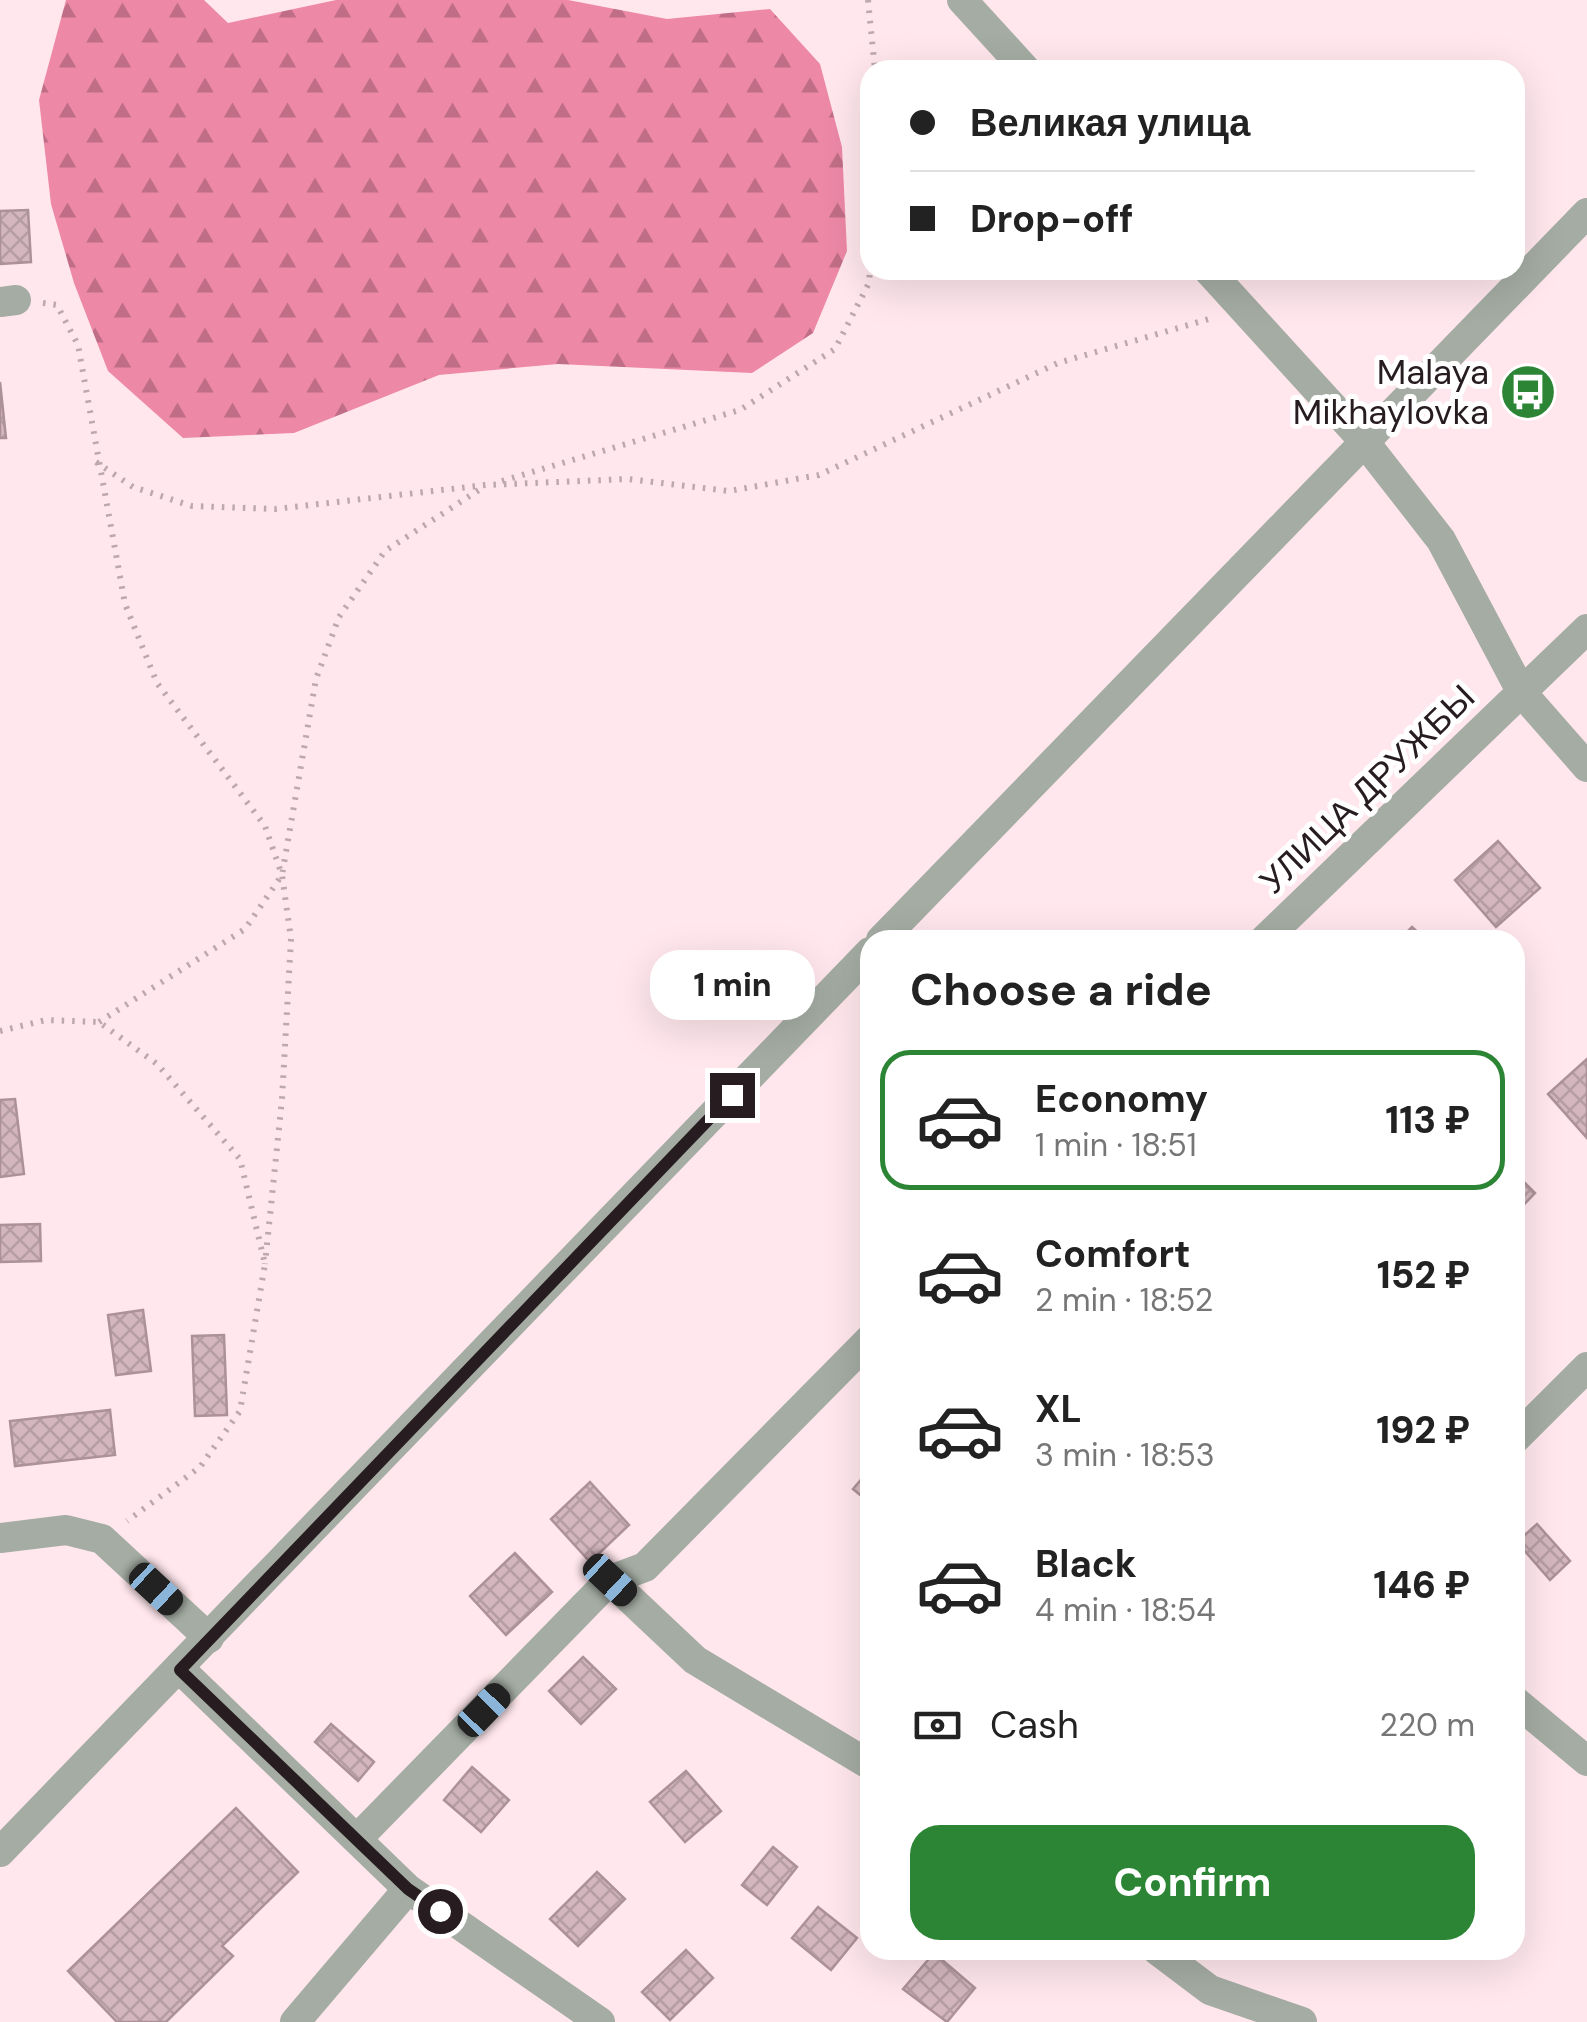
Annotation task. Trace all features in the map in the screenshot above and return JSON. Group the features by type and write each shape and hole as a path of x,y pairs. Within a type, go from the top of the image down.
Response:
{"street":[{"path":"962,0 1017,60"},
{"path":"1525,276 1587,213"},
{"path":"1217,280 1363,440 1441,540 1522,693 1587,767"},
{"path":"892,930 1521,280"},
{"name":"УЛИЦА ДРУЖБЫ","path":"1274,930 1587,629"},
{"path":"0,1852 860,962"},
{"path":"358,1839 610,1580 645,1567 860,1348"},
{"path":"1525,1429 1587,1367"},
{"path":"0,1538 66,1530 102,1539 209,1638"},
{"path":"610,1580 696,1660 860,1759"},
{"path":"180,1670 408,1889 600,2022"},
{"path":"1525,1709 1587,1761"},
{"path":"295,2022 408,1889"},
{"path":"1170,1960 1210,1990 1302,2022"}],"path":[{"path":"868,0 874,60"},
{"path":"99,1022 246,929 282,875 316,680 339,617 385,551 486,485 740,410 835,349 869,280"},
{"path":"8,301 57,305 78,345 96,462 125,604 158,683 265,826 282,875 290,956 282,1099 265,1264 240,1411 200,1467 102,1539"},
{"path":"96,462 133,488 192,506 275,509 486,485 628,479 729,491 818,474 1058,362 1244,309"},
{"path":"0,1031 46,1020 99,1022 157,1064 240,1159 265,1264"}],"green space":[{"path":"66,0 204,0 228,23 336,0 568,0 667,19 770,9 820,64 842,147 847,251 813,333 752,373 558,364 439,375 294,433 183,438 108,371 74,283 51,204 39,100"}],"building":[{"path":"28,210 31,262 0,264 0,211"},
{"path":"0,382 6,438 0,438"},
{"path":"1498,841 1540,888 1496,927 1455,880"},
{"path":"1587,1059 1587,1138 1548,1094"},
{"path":"15,1099 24,1174 0,1177 0,1100"},
{"path":"1525,1183 1535,1193 1525,1204"},
{"path":"40,1224 41,1261 0,1262 0,1225"},
{"path":"143,1310 151,1371 116,1375 108,1315"},
{"path":"224,1335 227,1415 195,1416 192,1336"},
{"path":"110,1410 115,1455 15,1466 10,1421"},
{"path":"590,1482 629,1525 590,1562 551,1519"},
{"path":"1537,1524 1570,1561 1550,1580 1525,1551 1525,1535"},
{"path":"515,1553 552,1592 506,1635 470,1596"},
{"path":"583,1657 616,1689 581,1724 549,1691"},
{"path":"331,1724 374,1762 358,1781 315,1742"},
{"path":"472,1767 509,1800 481,1832 444,1800"},
{"path":"686,1771 721,1811 685,1842 650,1802"},
{"path":"236,1808 298,1872 222,1946 233,1956 166,2022 117,2022 68,1971"},
{"path":"773,1847 797,1867 767,1905 742,1885"},
{"path":"597,1872 625,1899 578,1946 550,1919"},
{"path":"818,1907 857,1938 831,1970 792,1938"},
{"path":"686,1950 713,1978 670,2020 642,1992"},
{"path":"928,1960 942,1960 975,1988 947,2022 903,1989"}],"place":[{"name":"Malaya Mikhaylovka","path":"1528,392"}],"route":[{"path":"440,1911 408,1889 180,1670 732,1095"}]}
